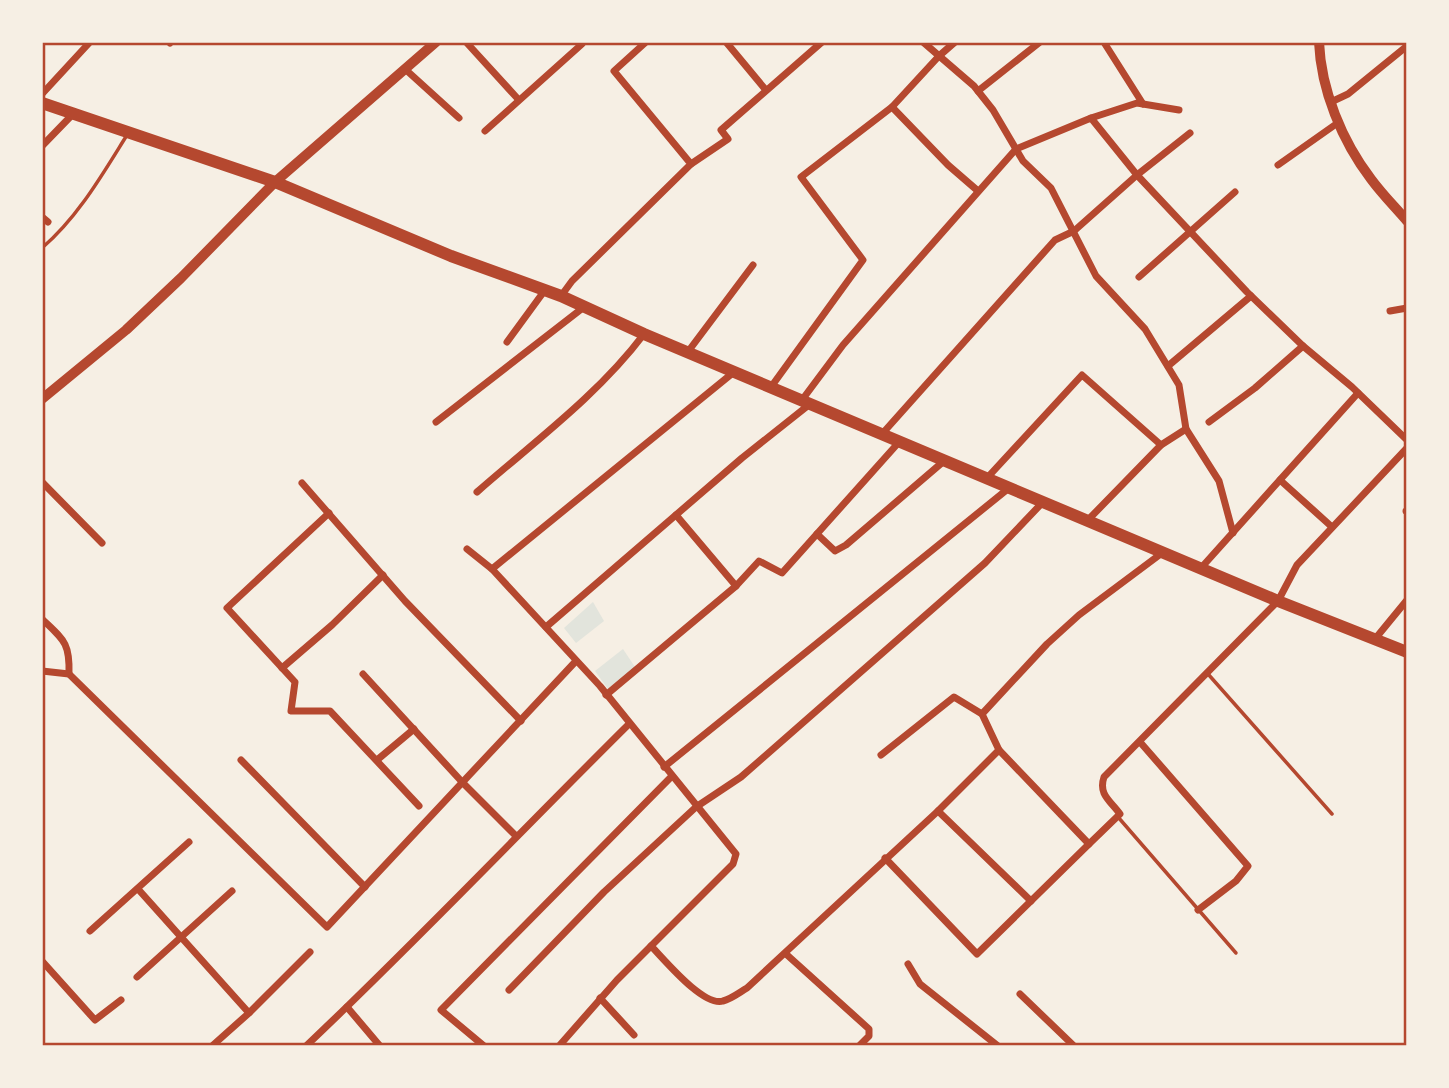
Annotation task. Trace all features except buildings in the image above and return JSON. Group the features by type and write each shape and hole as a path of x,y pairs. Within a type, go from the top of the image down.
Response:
{"main road":[{"path":"42,103 275,182 451,256 561,296 644,334 1087,521 1407,652"}],"street":[{"path":"42,94 90,42"},
{"path":"42,399 126,330 275,182 436,42"},
{"path":"466,42 518,99"},
{"path":"646,42 614,71 691,164"},
{"path":"726,42 765,89"},
{"path":"561,296 572,281 691,164 728,139 721,130 822,42"},
{"path":"923,42 978,92 993,110 1023,161 1051,188 1096,276 1145,330 1168,366 1179,385 1186,429 1219,481 1233,533"},
{"path":"771,387 863,260 801,177 892,107 955,42"},
{"path":"978,92 1040,42"},
{"path":"1319,42 1320,63 1347,143 1371,180 1407,221"},
{"path":"485,131 582,44"},
{"path":"1104,44 1143,104"},
{"path":"1331,102 1349,94 1407,46"},
{"path":"405,69 460,118"},
{"path":"546,627 806,402 842,345 1016,149 1091,118 1137,103 1179,110"},
{"path":"892,107 948,165 978,191"},
{"path":"42,146 74,114"},
{"path":"1091,118 1137,175 1251,296 1407,440"},
{"path":"1278,165 1339,122"},
{"path":"882,434 1055,240 1074,231 1137,175 1190,133"},
{"path":"1139,277 1235,192"},
{"path":"687,352 753,265"},
{"path":"508,342 545,290"},
{"path":"1168,366 1251,296"},
{"path":"436,422 585,307"},
{"path":"1390,311 1407,308"},
{"path":"477,492 599,384 627,357 644,334"},
{"path":"1209,422 1303,346"},
{"path":"492,569 734,372"},
{"path":"987,478 1082,375 1161,445"},
{"path":"1201,568 1358,393"},
{"path":"1087,521 1161,445 1186,429"},
{"path":"607,695 736,586 759,561 782,572 900,442"},
{"path":"885,858 977,954 1118,817 1118,811 1104,795 1101,785 1104,777 1278,601 1297,565 1407,447"},
{"path":"817,534 835,551 846,545 945,461"},
{"path":"1280,480 1332,527"},
{"path":"42,482 102,542"},
{"path":"302,483 405,601 521,721"},
{"path":"664,767 1009,488"},
{"path":"509,990 604,892 696,807 741,776 975,572 1044,502"},
{"path":"329,513 227,608 295,682 291,711 330,711 419,806"},
{"path":"676,515 736,586"},
{"path":"467,549 492,569 607,695 736,854 733,864 600,998 559,1046"},
{"path":"982,714 1047,644 1162,552"},
{"path":"282,668 383,576"},
{"path":"1375,639 1407,600"},
{"path":"42,619 62,638 70,652 69,674"},
{"path":"42,671 69,674 327,927 576,661"},
{"path":"363,674 463,783 516,836"},
{"path":"881,755 954,697 982,714 999,750 1089,844"},
{"path":"306,1046 629,724"},
{"path":"377,760 414,729"},
{"path":"1140,742 1248,866 1236,881 1198,910"},
{"path":"651,946 689,985 711,1000 722,1002 747,988 999,750"},
{"path":"241,760 365,887"},
{"path":"484,1046 441,1010 672,776"},
{"path":"937,811 1031,901"},
{"path":"90,931 189,842"},
{"path":"138,889 249,1013"},
{"path":"137,976 232,891"},
{"path":"212,1046 310,952"},
{"path":"786,954 869,1029 869,1036 859,1046"},
{"path":"42,961 95,1020 121,1000"},
{"path":"908,964 920,984 998,1046"},
{"path":"1020,994 1074,1046"},
{"path":"600,998 635,1035"},
{"path":"347,1007 380,1046"}],"lane":[{"path":"42,248 61,232 95,186 128,133"},
{"path":"1207,672 1332,814"},
{"path":"1118,817 1236,953"}],"shaded area":[{"path":"593,602 604,621 576,643 564,628"},
{"path":"623,649 635,667 608,689 595,671"}]}
